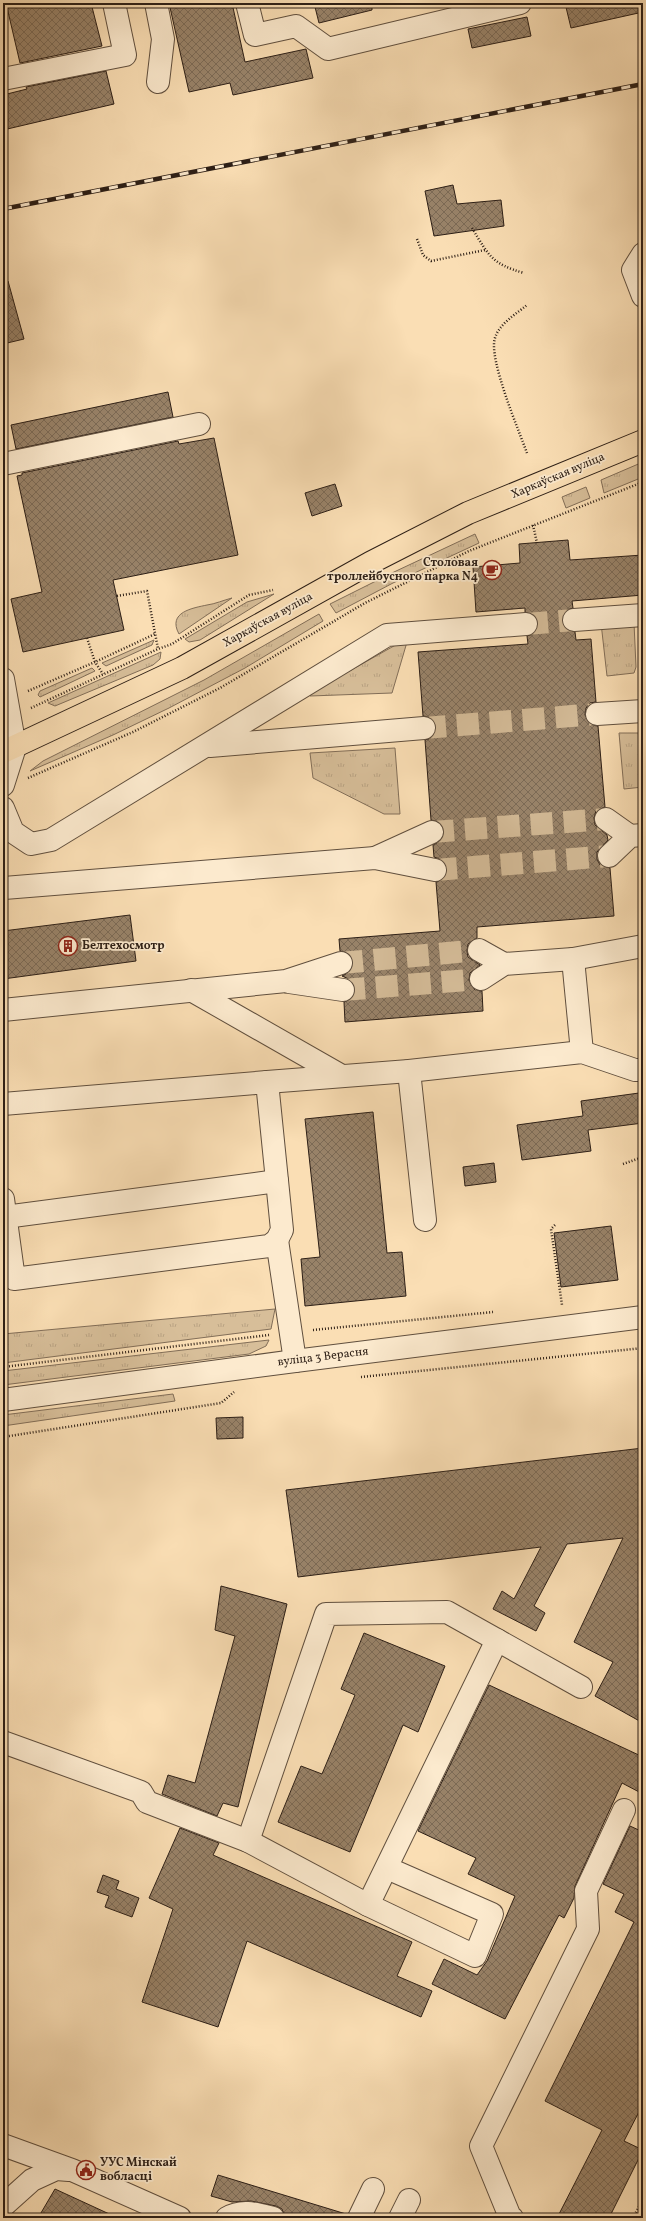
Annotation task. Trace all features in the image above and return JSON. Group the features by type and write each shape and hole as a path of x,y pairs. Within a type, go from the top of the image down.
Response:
{"main road":[{"name":"Харкаўская вуліца","path":"9,749 182,668 370,563 468,513 643,441"}],"street":[{"path":"3,79 125,55 114,3"},
{"path":"156,3 164,39 158,82"},
{"path":"247,3 255,35 296,26 328,49 520,3"},
{"path":"643,254 633,270 643,296"},
{"path":"3,464 198,424"},
{"path":"574,620 643,615"},
{"path":"3,808 13,832 31,844 51,840 387,635 526,624"},
{"path":"3,679 9,709 9,749 3,785"},
{"path":"597,714 643,711"},
{"path":"205,746 424,728"},
{"path":"606,819 637,836 609,856"},
{"path":"375,858 432,832"},
{"path":"3,887 375,858 435,870"},
{"path":"481,979 504,964 573,959 643,946"},
{"path":"478,950 504,964"},
{"path":"573,959 582,1052"},
{"path":"3,1010 286,981 341,963"},
{"path":"286,981 343,990"},
{"path":"190,990 340,1075"},
{"path":"3,1104 340,1075 409,1071 582,1052 635,1070 643,1070"},
{"path":"409,1071 425,1220"},
{"path":"267,1082 282,1230 277,1240 269,1246 14,1279 4,1208 277,1181"},
{"path":"277,1240 295,1361"},
{"name":"вуліца 3 Верасня","path":"3,1400 643,1317"},
{"path":"248,1841 326,1614 446,1612 581,1687"},
{"path":"368,1905 497,1640"},
{"path":"3,1742 141,1792 147,1802 248,1841 368,1905 475,1956 492,1914 387,1868"},
{"path":"512,2218 510,2217 481,2146 588,1928 586,1890 624,1810"},
{"path":"3,2145 72,2170 180,2218"},
{"path":"3,2206 32,2180 56,2169 72,2170"},
{"path":"359,2218 373,2189"},
{"path":"227,2218 237,2212 258,2214 273,2218"}],"path":[{"path":"472,228 485,250 495,262 504,267 524,273"},
{"path":"417,239 423,255 431,261 485,250"},
{"path":"527,304 503,325 495,336 494,342 501,379 527,454"},
{"path":"25,780 133,732 220,688 365,603 469,551 643,482"},
{"path":"533,525 537,543"},
{"path":"9,709 103,674 172,644 249,595 273,590 279,587"},
{"path":"117,596 147,591 158,649"},
{"path":"9,709 95,662 155,634"},
{"path":"88,638 95,662 103,674"},
{"path":"623,1164 643,1157"},
{"path":"555,1225 551,1229 562,1304"},
{"path":"554,1305 570,1304"},
{"path":"3,1367 291,1333 500,1311"},
{"path":"354,1378 643,1348"},
{"path":"3,1437 221,1403 236,1390"},
{"path":"633,2218 643,2199"}],"green space":[{"path":"643,462 643,477 604,493 601,480"},
{"path":"586,487 590,498 566,508 562,497"},
{"path":"475,534 479,543 393,583 336,613 330,604 394,572"},
{"path":"274,594 200,640 189,642 185,639 247,602"},
{"path":"232,598 179,634 176,627 176,621 183,612"},
{"path":"319,614 323,621 245,668 169,708 113,735 30,771 43,761 204,680"},
{"path":"601,623 634,623 636,667 634,673 607,676"},
{"path":"154,640 152,645 106,666 102,663"},
{"path":"401,642 407,642 392,693 310,696 310,693"},
{"path":"161,652 160,659 153,665 55,706 48,703"},
{"path":"92,668 95,671 40,697 38,695 40,691"},
{"path":"619,733 643,733 643,787 624,789"},
{"path":"395,748 400,814 384,814 313,778 310,753"},
{"path":"275,1309 271,1329 3,1363 3,1334"},
{"path":"269,1340 266,1346 249,1354 3,1385 3,1371"},
{"path":"173,1394 175,1401 3,1426 3,1415"}],"building":[{"path":"6,3 91,3 102,46 20,63"},
{"path":"169,3 232,3 245,62 306,49 313,78 233,95 230,83 189,92"},
{"path":"314,3 372,3 372,10 319,23"},
{"path":"565,3 643,3 643,12 571,28"},
{"path":"527,17 531,36 472,48 468,29"},
{"path":"106,71 114,104 3,130 3,95 27,89 26,87"},
{"path":"453,185 457,204 501,200 504,226 434,236 425,191"},
{"path":"8,281 24,339 3,344 3,282"},
{"path":"168,392 173,417 16,449 11,425"},
{"path":"214,438 238,555 113,580 124,630 23,652 11,599 42,592 17,476 22,475 22,473 178,441 179,444"},
{"path":"335,484 342,506 312,516 305,493"},
{"path":"568,540 570,560 643,555 643,595 572,601 573,608 567,610 562,621 564,627 575,632 576,640 591,639 596,702 590,703 586,708 585,715 591,725 598,726 605,807 596,811 594,818 595,825 607,835 608,840 597,852 597,859 600,865 610,868 614,916 477,927 477,938 468,944 467,951 468,957 480,965 470,973 469,980 475,990 482,991 483,1011 345,1022 344,1002 353,998 355,991 351,980 342,976 351,971 353,960 349,953 340,951 339,939 440,931 436,882 445,878 447,866 443,860 434,857 433,845 442,840 444,833 440,822 431,820 425,740 431,738 436,727 434,721 429,717 423,716 418,652 528,644 527,636 533,634 538,623 536,617 525,612 525,608 476,612 473,567 520,563 519,544"},
{"name":"Белтехосмотр","path":"130,915 136,961 3,979 3,931"},
{"path":"639,1093 643,1123 588,1130 591,1151 522,1160 517,1125 583,1116 581,1101"},
{"path":"373,1112 387,1253 402,1252 406,1296 305,1306 301,1259 320,1257 305,1119"},
{"path":"494,1163 496,1182 465,1186 463,1167"},
{"path":"611,1226 618,1280 561,1287 554,1233"},
{"path":"243,1417 243,1438 217,1439 216,1418"},
{"path":"643,1448 643,1723 595,1696 613,1662 574,1642 623,1538 567,1544 534,1606 545,1613 536,1631 493,1609 502,1591 514,1599 541,1547 298,1577 286,1490"},
{"path":"221,1586 287,1604 238,1807 223,1803 217,1816 162,1794 168,1775 195,1783 235,1636 215,1630"},
{"path":"364,1633 445,1666 418,1732 403,1725 350,1852 278,1822 301,1766 322,1774 355,1695 341,1689"},
{"path":"489,1685 643,1757 643,1794 622,1783 575,1886 574,1898 564,1918 559,1915 505,2019 432,1984 444,1959 477,1975 487,1961 515,1896 468,1874 476,1858 418,1831"},
{"path":"630,1826 643,1832 643,2104 624,2141 643,2150 609,2218 557,2218 602,2130 545,2101 634,1922 615,1912 624,1894 603,1884"},
{"path":"180,1828 219,1843 213,1855 412,1942 397,1976 432,1991 421,2017 247,1941 218,2027 142,2002 173,1909 149,1898"},
{"path":"103,1875 119,1881 116,1889 139,1898 132,1917 105,1907 109,1896 97,1892"},
{"path":"218,2175 346,2214 345,2218 285,2218 282,2209 276,2206 251,2201 232,2202 211,2196"},
{"path":"55,2189 118,2218 38,2218"}],"tunnel":[{"path":"526,624 574,620"},
{"path":"424,728 597,714"},
{"path":"432,832 606,819"},
{"path":"435,870 609,856"},
{"path":"341,963 479,950"},
{"path":"343,990 481,979"}],"railway":[{"path":"3,209 643,84"}],"place":[{"name":"Столовая троллейбусного парка N4","path":"492,570"},
{"name":"Белтехосмотр","path":"68,946"},
{"name":"УУС Мінскай вобласці","path":"86,2170"}]}
